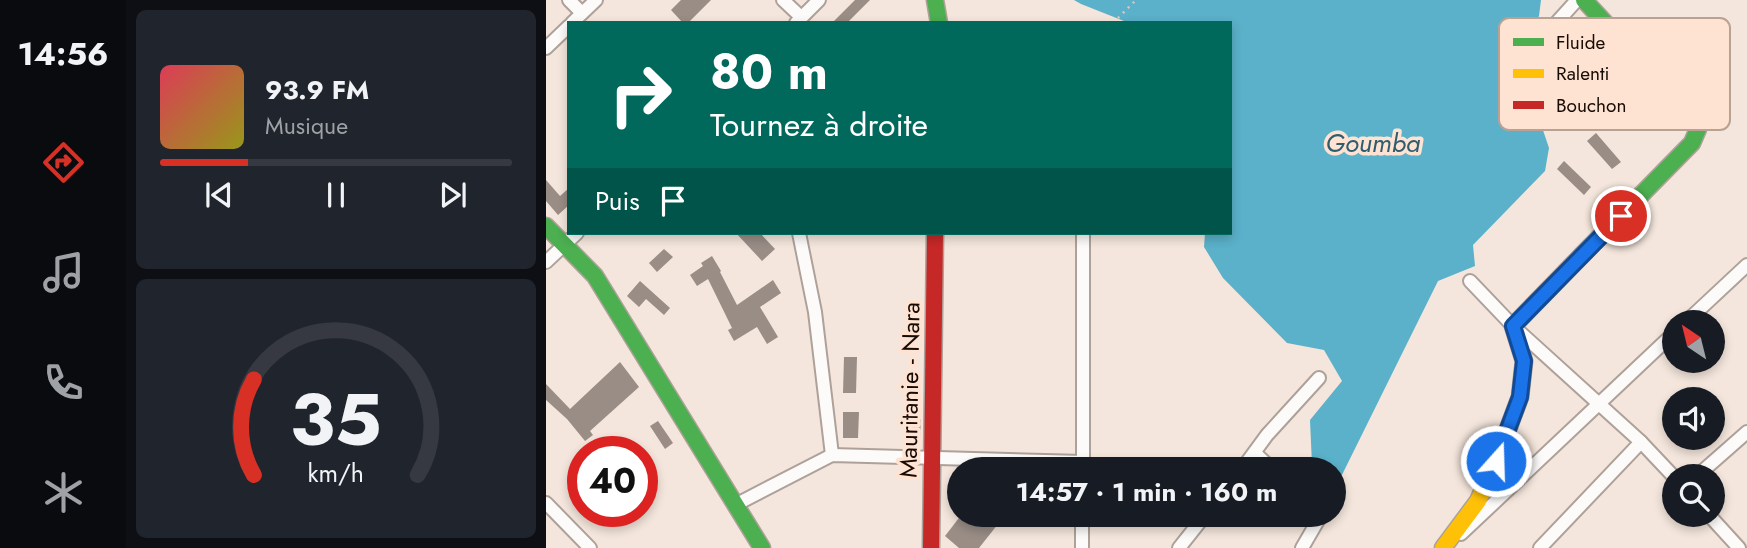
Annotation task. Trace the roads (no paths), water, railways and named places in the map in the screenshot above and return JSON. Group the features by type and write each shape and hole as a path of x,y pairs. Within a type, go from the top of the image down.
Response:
{"street":[{"path":"569,0 582,13"},
{"path":"573,21 596,0"},
{"path":"783,0 798,20 819,0"},
{"path":"935,0 939,21"},
{"path":"1561,18 1577,0"},
{"path":"1584,0 1601,18"},
{"path":"546,48 567,27"},
{"path":"1513,326 1692,142 1698,130"},
{"path":"546,226 595,276 762,548"},
{"path":"546,262 575,235"},
{"path":"800,235 815,312 832,455"},
{"name":"Mauritanie - Nara","path":"931,548 935,235"},
{"path":"1083,235 1083,457"},
{"path":"1699,310 1747,265"},
{"path":"1470,281 1513,326 1662,464"},
{"path":"1444,548 1478,501 1520,397 1524,361 1513,326"},
{"path":"1444,548 1662,344"},
{"path":"1252,457 1267,435 1319,378"},
{"path":"1711,464 1747,432"},
{"path":"1540,548 1641,442"},
{"path":"1255,453 1259,457"},
{"path":"735,505 832,455 947,459"},
{"path":"546,503 589,547"},
{"path":"1082,527 1082,548"},
{"path":"1179,548 1196,527"},
{"path":"1302,548 1314,527"},
{"path":"1720,527 1740,548"}],"water":[{"name":"Goumba","path":"1074,0 1541,0 1538,18 1499,18 1499,130 1543,130 1549,148 1545,171 1473,245 1475,266 1438,281 1346,467 1346,457 1312,457 1310,420 1342,381 1324,350 1287,343 1223,278 1204,247 1205,235 1232,235 1232,21 1124,21"}]}
